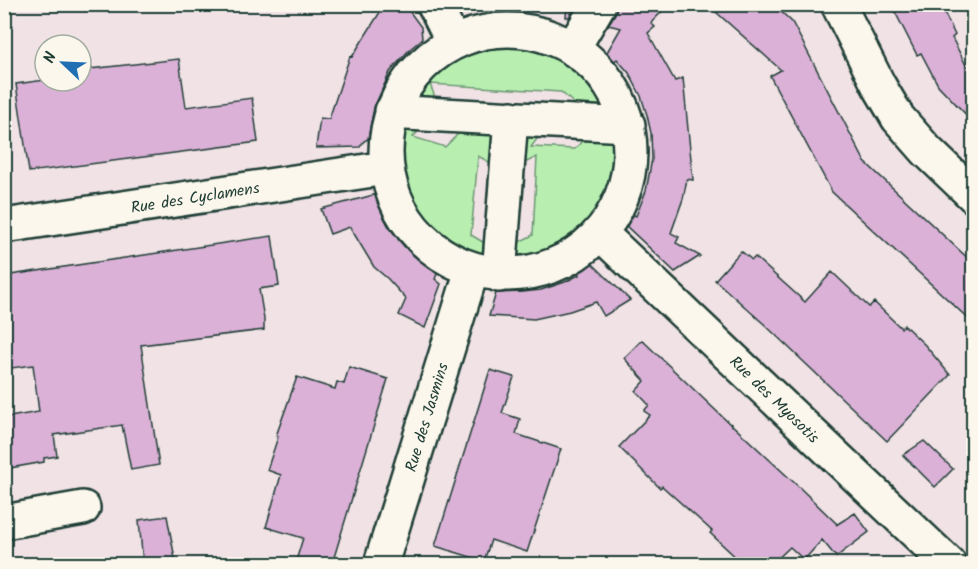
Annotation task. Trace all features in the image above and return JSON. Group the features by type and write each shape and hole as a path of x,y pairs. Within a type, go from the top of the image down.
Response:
{"street":[{"path":"434,4 453,42"},
{"path":"573,48 599,4"},
{"path":"838,4 878,84 898,118 927,151 974,196"},
{"path":"502,30 526,31 550,37 573,48 592,63 608,81 620,102 628,125 629,171 623,194 613,215 600,234 579,253 554,266 527,274 485,273 446,259 423,242 405,220 393,195 386,168 386,139 392,111 403,89 416,71 433,55 453,42 477,34 502,30"},
{"path":"392,111 628,125"},
{"name":"Rue des Jasmins","path":"381,564 485,273 511,118"},
{"name":"Rue des Cyclamens","path":"4,226 386,168"},
{"name":"Rue des Myosotis","path":"600,234 949,564"},
{"path":"4,522 83,508"}],"green space":[{"path":"524,40 552,49 574,61 590,78 608,104 591,118 561,92 430,84 438,105 410,102 430,73 459,51 486,42"},
{"path":"427,122 413,137 445,147 469,123 497,129 498,167 478,156 471,235 493,248 484,259 436,233 415,208 400,165 400,141 403,128"},
{"path":"545,128 531,147 575,149 591,131 616,140 618,161 614,182 605,204 592,224 575,241 556,254 536,262 515,263 511,246 533,235 537,157 516,167 518,133"}],"building":[{"path":"385,4 404,4 421,27 422,39 390,72 374,108 368,139 360,147 316,148 320,118 329,119 350,56 352,57"},
{"path":"567,4 577,4 569,17 566,17"},
{"path":"618,4 669,4 651,23 655,27 648,33 675,81 683,78 693,180 687,179 683,199 671,233 679,237 676,243 700,256 675,272 607,208 610,203 636,216 646,191 652,159 651,133 647,115 641,96 629,73 617,59 597,75 595,73 621,28 608,25"},
{"path":"707,4 773,4 792,22 865,162 974,264 974,324 832,192 770,76 781,70"},
{"path":"891,4 940,4 955,35 952,38 966,65 974,71 974,123 938,85 921,53 917,55"},
{"path":"179,59 186,107 252,98 258,142 29,172 16,84 33,82 33,93 93,93 93,69"},
{"path":"407,186 413,203 383,215 404,246 437,274 435,279 441,284 425,328 399,315 406,299 374,267 350,227 330,234 321,209"},
{"path":"272,236 279,286 259,289 264,330 141,345 159,465 131,470 122,425 54,435 57,456 44,458 44,462 4,469 4,418 39,412 33,365 4,369 4,276"},
{"path":"568,240 630,300 604,316 596,302 570,311 534,319 489,316 496,293 541,290 579,275 560,246"},
{"path":"741,251 752,260 755,257 805,302 832,272 869,307 874,302 901,328 904,325 925,345 950,375 887,441 715,280"},
{"path":"642,340 800,488 836,525 855,513 869,532 836,557 822,540 804,560 790,547 772,564 743,564 710,533 712,531 662,486 660,488 619,447 650,415 644,411 649,405 636,391 645,381 624,358"},
{"path":"349,367 388,379 332,564 295,564 303,538 266,527 281,475 267,470 278,437 276,436 297,377 335,389 337,382 344,384"},
{"path":"490,370 514,377 502,413 520,419 516,434 561,449 527,552 491,540 484,561 435,546"},
{"path":"924,441 953,469 935,487 903,455"},
{"path":"167,516 176,564 143,564 139,520"}]}
